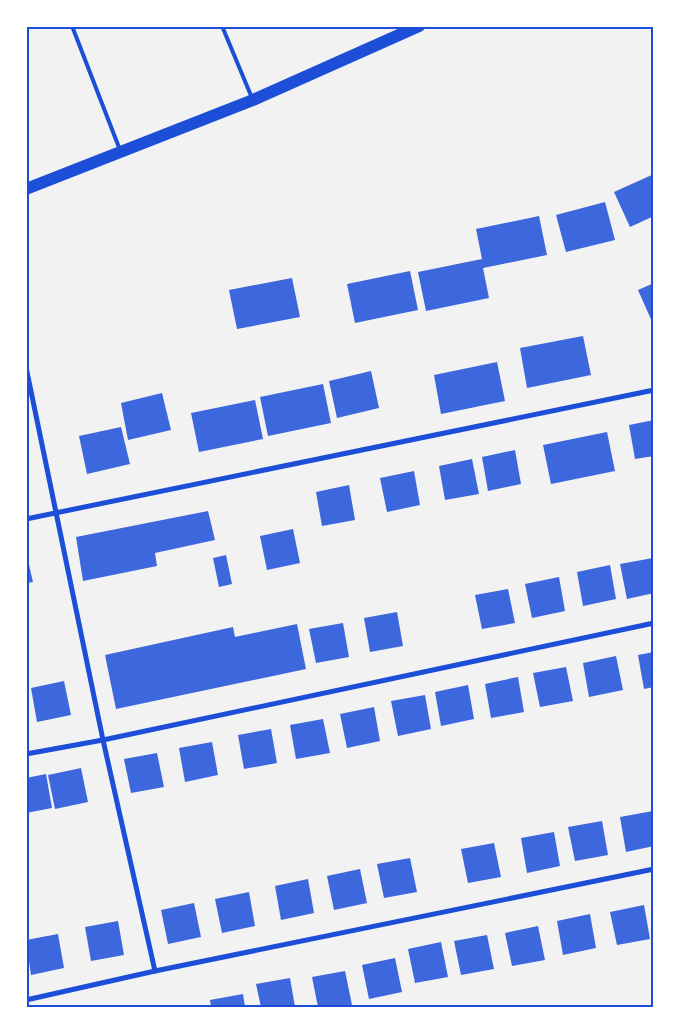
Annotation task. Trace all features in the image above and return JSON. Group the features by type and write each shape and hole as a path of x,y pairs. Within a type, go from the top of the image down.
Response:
{"main road":[{"path":"26,189 253,100 419,26"}],"street":[{"path":"26,367 103,740 156,971"},
{"path":"26,519 654,390"},
{"path":"26,754 103,740 654,623"},
{"path":"26,1000 156,971 654,869"}],"lane":[{"path":"72,26 121,153"},
{"path":"222,26 253,100"}],"building":[{"path":"654,174 654,216 630,227 614,192"},
{"path":"605,202 615,240 566,252 556,215"},
{"path":"539,216 547,255 483,268 489,298 426,311 418,272 482,259 476,229"},
{"path":"410,271 418,310 355,323 347,284"},
{"path":"292,278 300,317 237,329 229,290"},
{"path":"654,283 654,326 638,290"},
{"path":"583,336 591,375 527,388 520,348"},
{"path":"497,362 505,401 441,414 434,375"},
{"path":"371,371 379,408 337,418 329,381"},
{"path":"323,384 331,423 268,436 260,397"},
{"path":"162,393 171,430 128,440 121,403"},
{"path":"255,400 263,439 199,452 191,413"},
{"path":"654,420 654,456 635,459 629,425"},
{"path":"121,427 130,464 87,474 79,436"},
{"path":"607,432 615,471 551,484 543,445"},
{"path":"515,450 521,484 488,491 482,457"},
{"path":"472,459 479,494 445,500 439,466"},
{"path":"414,471 420,505 387,512 380,478"},
{"path":"349,485 355,520 322,526 316,492"},
{"path":"208,511 215,540 155,553 157,566 83,581 76,537"},
{"path":"293,529 300,563 267,570 260,536"},
{"path":"26,552 33,582 26,583"},
{"path":"226,555 232,584 219,587 213,558"},
{"path":"653,558 654,593 627,599 620,564"},
{"path":"610,565 616,599 583,606 577,572"},
{"path":"559,577 565,611 532,618 525,584"},
{"path":"508,589 515,623 482,629 475,595"},
{"path":"397,612 403,646 370,652 364,618"},
{"path":"343,623 349,657 316,663 309,629"},
{"path":"297,624 306,669 116,709 105,655 233,627 235,637"},
{"path":"654,652 654,687 644,689 638,655"},
{"path":"616,656 623,690 589,697 583,663"},
{"path":"566,667 573,701 540,707 533,673"},
{"path":"518,677 524,712 491,718 485,684"},
{"path":"64,681 71,715 37,722 31,688"},
{"path":"468,685 474,719 441,726 435,692"},
{"path":"425,695 431,729 398,736 391,701"},
{"path":"374,707 380,741 347,748 340,714"},
{"path":"323,719 330,753 296,759 290,725"},
{"path":"271,729 277,763 244,769 238,735"},
{"path":"212,742 218,775 185,782 179,748"},
{"path":"157,753 164,787 131,793 124,759"},
{"path":"81,768 88,802 55,809 48,775"},
{"path":"46,774 52,808 26,813 26,778"},
{"path":"653,811 654,846 626,852 620,817"},
{"path":"602,821 608,855 575,861 568,827"},
{"path":"554,832 560,866 527,873 521,838"},
{"path":"494,843 501,877 468,883 461,849"},
{"path":"410,858 417,892 384,898 377,864"},
{"path":"360,869 367,903 334,910 327,876"},
{"path":"308,879 314,913 281,920 275,886"},
{"path":"249,892 255,926 222,933 215,899"},
{"path":"194,903 201,937 168,944 161,910"},
{"path":"644,905 650,939 617,945 610,912"},
{"path":"590,914 596,948 563,955 557,921"},
{"path":"118,921 124,955 91,961 85,927"},
{"path":"538,926 545,960 512,966 505,933"},
{"path":"58,934 64,968 31,975 26,940"},
{"path":"487,935 494,969 461,975 454,941"},
{"path":"441,942 448,977 415,983 408,949"},
{"path":"395,958 402,992 369,999 362,965"},
{"path":"345,971 352,1005 318,1007 312,977"},
{"path":"290,978 295,1007 261,1007 256,984"},
{"path":"243,994 245,1007 211,1007 210,1000"}]}
